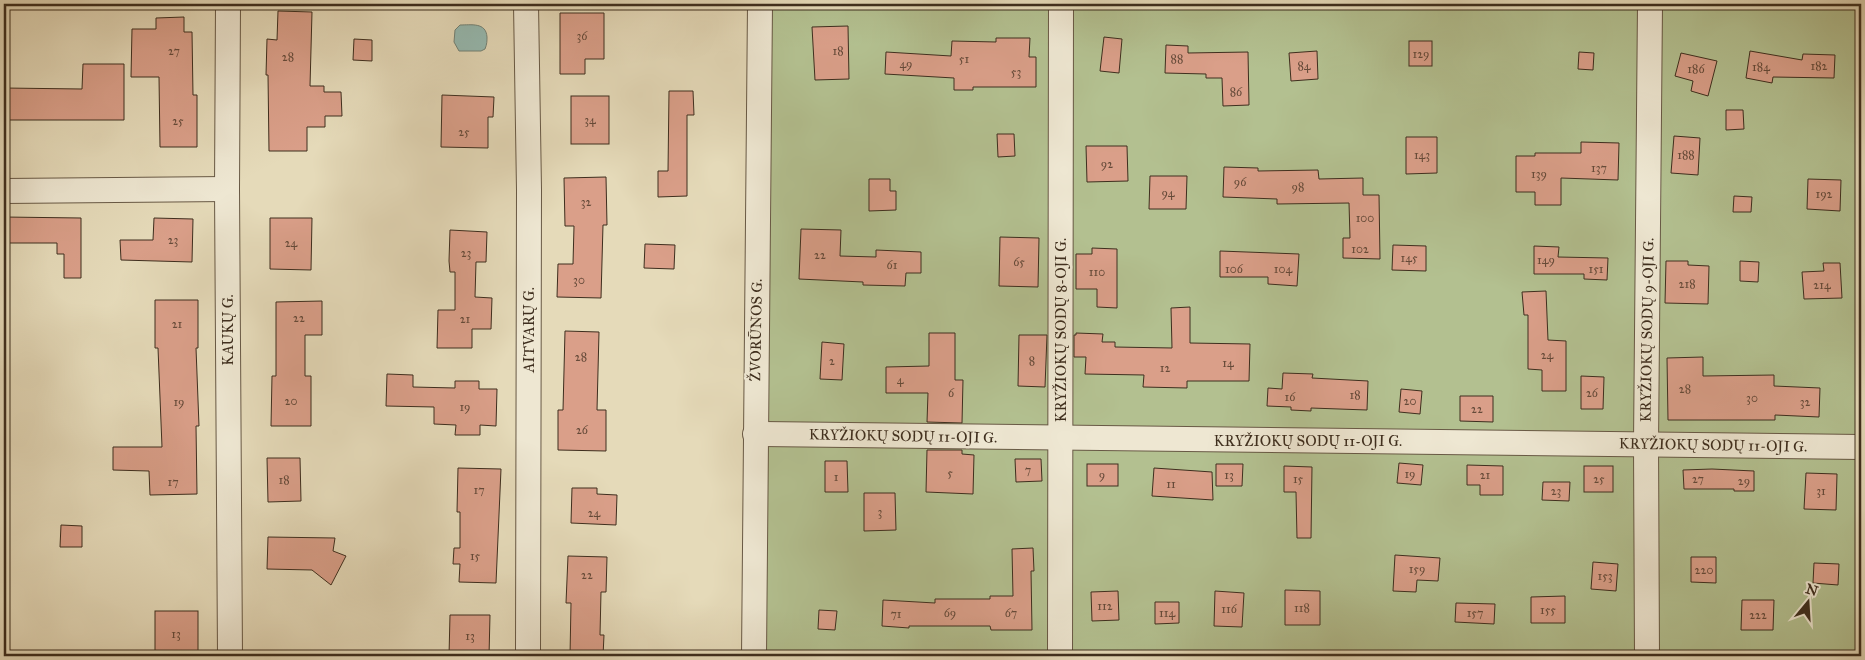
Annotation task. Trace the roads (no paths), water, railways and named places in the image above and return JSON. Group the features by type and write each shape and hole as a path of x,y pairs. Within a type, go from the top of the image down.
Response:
{"street":[{"name":"KAUKŲ G.","path":"228,4 227,190 230,656"},
{"name":"AITVARŲ G.","path":"526,4 529,190 528,656"},
{"name":"ŽVORŪNOS G.","path":"754,656 760,4"},
{"name":"KRYŽIOKŲ SODŲ 8-OJI G.","path":"1060,656 1061,4"},
{"name":"KRYŽIOKŲ SODŲ 9-OJI G.","path":"1646,656 1650,4"},
{"path":"4,191 227,190"},
{"name":"KRYŽIOKŲ SODŲ 11-OJI G.","path":"755,434 1861,447"}],"water":[{"path":"460,25 477,25 484,29 487,37 485,49 481,51 459,51 454,42 455,30"}]}
